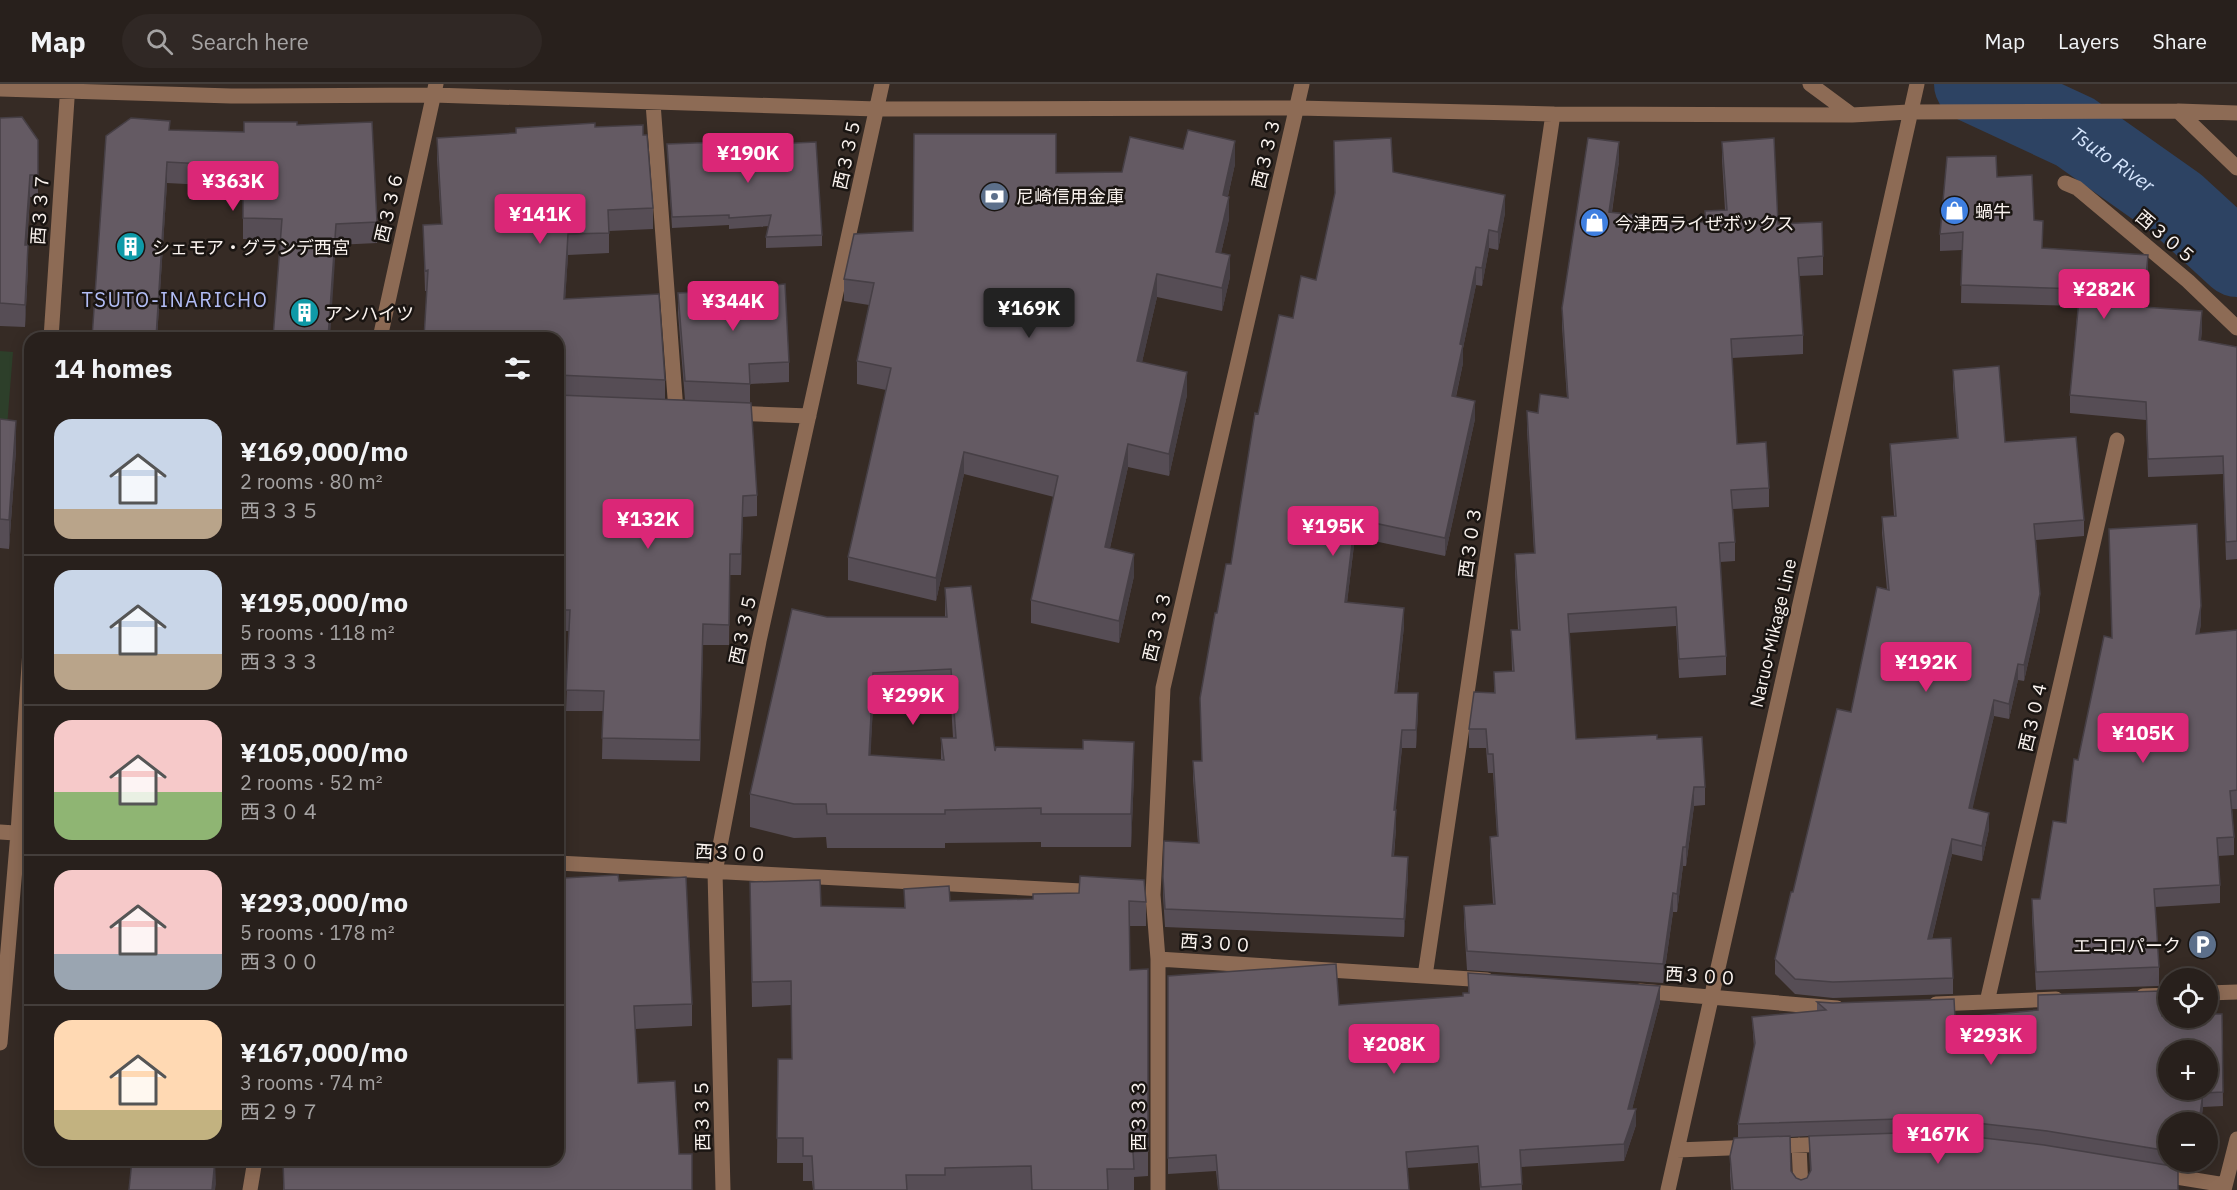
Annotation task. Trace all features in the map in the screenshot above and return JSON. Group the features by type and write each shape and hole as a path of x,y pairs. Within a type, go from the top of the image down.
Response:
{"street":[{"name":"西３３５","path":"723,1190 715,872 759,641 882,84"},
{"name":"西３３３","path":"1158,1190 1158,959 1147,894 1163,688 1302,84"},
{"path":"1810,84 1852,115"},
{"path":"0,89 68,87 231,96 435,90 653,103 877,109 1297,108 1552,114 1852,115 1979,111 2178,111 2237,114"},
{"name":"西３３７","path":"51,332 68,87"},
{"name":"Naruo-Mikage Line","path":"1668,1190 1915,89"},
{"name":"西３３６","path":"381,332 435,90"},
{"path":"653,103 676,411"},
{"path":"2178,111 2237,168"},
{"name":"西３０３","path":"1425,976 1552,114"},
{"name":"西３０５","path":"2065,183 2077,188 2188,281 2237,328"},
{"path":"721,413 809,416"},
{"name":"西３０４","path":"1987,1002 2117,440"},
{"path":"0,832 24,833 0,1043"},
{"name":"西３００","path":"564,863 1118,893"},
{"name":"西３００","path":"1158,959 1497,981"},
{"name":"西３００","path":"1628,990 1833,1008 1857,1007"},
{"path":"2218,993 2237,992"},
{"path":"2124,996 2158,995"},
{"path":"1916,1005 2067,999"},
{"path":"2146,1172 2224,1188 2237,1139"},
{"path":"1677,1150 1843,1144"},
{"path":"1799,1145 1801,1190"},
{"path":"250,1190 254,1166"}],"green space":[{"path":"0,351 13,352 6,439 0,439"}],"building":[{"path":"22,117 38,140 38,175 30,175 25,245 28,245 25,305 0,303 0,118"},
{"path":"131,118 170,121 169,130 244,132 244,122 297,122 297,125 372,122 377,222 336,224 328,332 273,332 282,219 243,218 243,166 167,162 156,332 92,332 106,136"},
{"path":"595,123 595,127 643,125 643,135 647,135 653,208 608,210 609,233 568,234 564,299 659,294 665,380 564,375 564,332 424,332 428,270 425,271 423,225 442,224 437,138 516,133 516,128"},
{"path":"1188,130 1235,141 1223,195 1229,197 1216,252 1230,255 1222,288 1157,274 1137,361 1187,372 1169,454 1128,444 1105,547 1134,554 1119,621 1031,600 1058,476 964,452 936,578 848,557 891,368 857,361 874,283 844,279 854,234 913,231 914,134 1056,134 1056,173 1122,172 1130,137 1183,149"},
{"path":"1391,138 1393,172 1505,195 1498,232 1489,230 1482,268 1476,267 1460,344 1463,345 1452,396 1475,401 1445,538 1355,519 1345,602 1404,608 1395,693 1418,693 1416,730 1402,730 1394,810 1396,810 1392,856 1408,857 1404,919 1165,909 1164,841 1199,843 1193,761 1202,761 1200,698 1226,564 1231,564 1255,413 1258,414 1279,315 1293,318 1301,276 1316,280 1335,193 1334,141"},
{"path":"1588,138 1619,142 1609,212 1706,223 1705,211 1727,210 1722,142 1774,138 1778,224 1822,222 1823,256 1798,258 1803,335 1731,339 1737,444 1766,442 1769,488 1731,490 1735,542 1719,543 1726,656 1679,659 1676,607 1568,614 1576,739 1657,735 1657,739 1702,737 1705,787 1694,787 1686,847 1683,847 1677,894 1673,893 1663,964 1467,951 1464,906 1495,904 1490,837 1498,836 1493,754 1488,754 1486,729 1469,729 1474,692 1495,693 1494,672 1514,671 1511,630 1520,630 1515,554 1535,553 1527,411 1538,413 1540,394 1568,398 1562,308"},
{"path":"749,141 749,145 816,142 822,235 766,237 771,215 729,218 729,215 672,217 667,144"},
{"path":"1996,156 1997,177 2032,175 2034,220 2043,221 2042,248 2148,255 2143,307 2202,311 2199,340 2237,347 2237,541 2226,542 2223,456 2148,459 2146,402 2070,395 2080,289 1961,285 1963,232 1940,234 1947,157"},
{"path":"785,284 789,362 749,364 750,384 685,381 678,293 751,289 752,287"},
{"path":"1999,366 2005,442 2076,437 2084,520 2034,524 2040,594 2024,665 2018,664 2009,704 1994,700 1969,808 1989,813 1982,846 1952,839 1928,939 1951,938 1953,978 1833,982 1795,979 1775,959 1791,892 1793,892 1837,709 1851,712 1877,587 1889,590 1882,517 1896,516 1890,444 1958,438 1953,370"},
{"path":"564,395 751,403 757,495 743,496 741,554 730,554 729,625 703,624 700,740 602,738 604,691 566,690 570,610 564,610"},
{"path":"0,419 16,421 9,520 0,519"},
{"path":"2197,524 2201,606 2196,634 2237,630 2237,790 2230,791 2234,837 2217,838 2220,885 2154,889 2159,967 2036,972 2032,899 2040,899 2053,821 2066,823 2074,759 2078,760 2104,636 2112,638 2109,529"},
{"path":"971,586 995,751 996,747 1083,749 1083,740 1134,742 1131,814 1041,814 1041,808 945,810 945,814 827,814 826,804 794,804 750,794 792,609 827,617 947,617 945,588","holes":["951,669 956,738 941,738 944,760 869,755 873,673"]},
{"path":"618,875 619,881 686,877 692,1004 634,1006 638,1083 675,1081 679,1154 692,1154 692,1190 284,1190 283,1166 564,1166 564,878"},
{"path":"1080,876 1144,880 1146,902 1129,901 1130,970 1148,969 1148,1151 1133,1152 1134,1169 1107,1169 1108,1190 1032,1190 1031,1166 945,1168 945,1175 906,1175 907,1190 814,1190 812,1156 803,1156 803,1138 777,1138 778,1059 792,1059 791,981 752,982 750,882 820,880 821,906 905,908 904,889 949,886 950,901 1033,899 1033,894 1079,893"},
{"path":"1336,964 1339,1005 1463,996 1463,993 1469,993 1468,973 1660,986 1628,1109 1636,1109 1624,1144 1520,1150 1522,1184 1481,1187 1478,1146 1406,1152 1409,1190 1219,1190 1216,1155 1168,1158 1168,976"},
{"path":"2158,991 2158,1028 2218,1028 2218,1014 2222,1014 2223,1092 2218,1092 2218,1040 2158,1040 2158,1100 2202,1100 2200,1112 2158,1112 2158,1149 2047,1131 1932,1118 1738,1124 1755,1043 1752,1017 1826,1010 1817,1002 1954,999 1955,1018 2038,1010 2038,995"},
{"path":"1931,1132 2044,1145 2158,1164 2158,1172 2178,1172 2178,1190 1733,1190 1730,1156 1734,1138 1790,1136 1791,1171 1796,1178 1801,1180 1807,1178 1811,1170 1809,1136"},
{"path":"131,1166 214,1166 212,1190 129,1190"}],"waterway":[{"name":"Tsuto River","path":"1972,84 2075,132 2177,204 2237,259"}],"place":[{"name":"尼崎信用金庫","path":"995,196"},
{"name":"蝸牛","path":"1954,211"},
{"name":"今津西ライぜボックス","path":"1594,223"},
{"name":"シェモア・グランデ西宮","path":"131,247"},
{"name":"アンハイツ","path":"304,313"},
{"name":"エコロパーク","path":"2202,945"}],"district":[{"name":"TSUTO-INARICHO","path":"175,299"}]}
